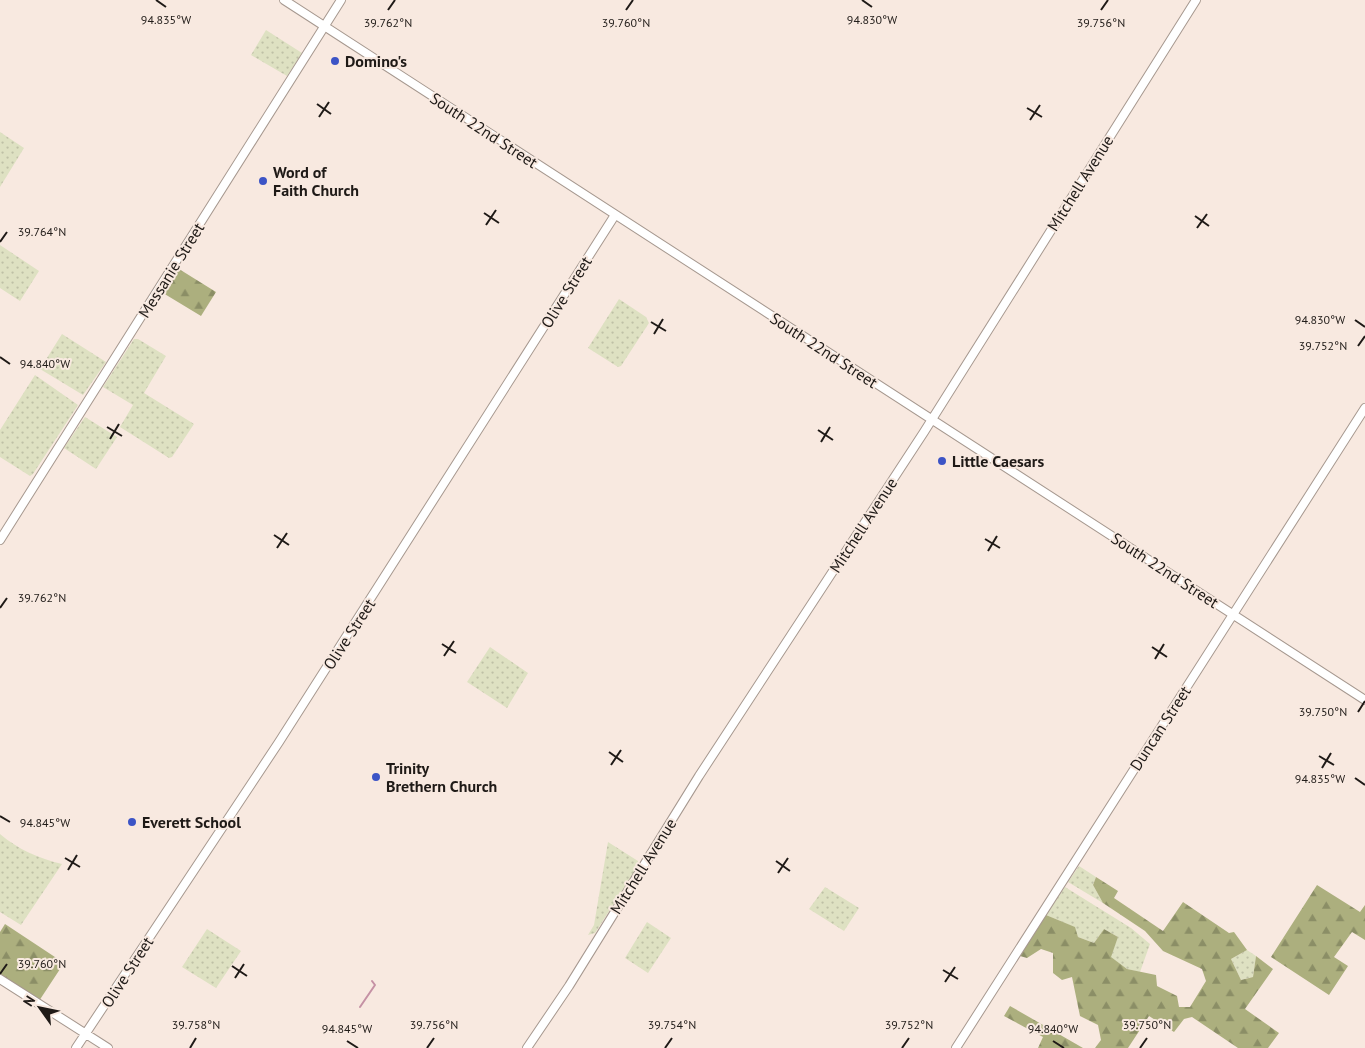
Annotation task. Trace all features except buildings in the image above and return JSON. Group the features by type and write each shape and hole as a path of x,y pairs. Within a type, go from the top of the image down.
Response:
{"main road":[{"name":"South 22nd Street","path":"284,0 1365,700"},
{"name":"Messanie Street","path":"0,540 341,0"},
{"name":"Mitchell Avenue","path":"527,1048 578,972 704,769 932,419 1196,0"},
{"name":"Olive Street","path":"76,1048 388,575 616,215"},
{"name":"Duncan Street","path":"956,1048 1046,904 1234,615 1365,408"},
{"path":"0,979 108,1048"}],"green space":[{"path":"266,30 302,53 287,76 251,55"},
{"path":"0,132 24,148 0,187"},
{"path":"0,245 39,271 20,301 0,288"},
{"path":"179,269 216,292 201,316 163,293"},
{"path":"619,299 646,317 649,323 621,366 618,367 588,348"},
{"path":"62,334 106,362 83,395 40,369"},
{"path":"134,339 138,339 166,356 144,393 194,424 172,457 169,458 120,427 133,405 103,387"},
{"path":"35,375 78,405 30,476 0,457 0,430"},
{"path":"85,417 117,437 96,469 64,448"},
{"path":"490,647 528,673 507,708 467,682"},
{"path":"0,834 14,845 29,853 62,864 21,925 0,912"},
{"path":"608,842 638,861 638,866 595,933 588,935 594,925"},
{"path":"1079,866 1096,877 1093,885 1103,903 1068,882"},
{"path":"1096,877 1118,891 1114,898 1163,931 1183,902 1229,933 1234,932 1247,950 1231,959 1241,980 1253,977 1256,956 1273,969 1245,1009 1279,1033 1268,1048 1238,1048 1192,1017 1184,1019 1174,1032 1149,1016 1128,1048 1095,1048 1101,1040 1098,1025 1080,1016 1072,977 1062,980 1053,973 1053,953 1041,949 1027,958 1020,956 1046,915 1075,927 1078,937 1094,943 1104,929 1118,937 1111,957 1127,969 1156,975 1157,986 1177,996 1179,1007 1190,1007 1206,981 1202,969 1163,951 1145,931 1103,903 1093,885"},
{"path":"1317,885 1360,912 1365,905 1365,940 1352,932 1334,957 1348,966 1329,995 1271,957"},
{"path":"825,887 859,908 844,931 809,909"},
{"path":"1065,887 1131,928 1150,944 1140,972 1127,969 1110,957 1118,937 1104,929 1094,943 1078,937 1074,927 1046,915"},
{"path":"647,922 671,938 648,973 625,958"},
{"path":"5,924 64,963 39,1001 0,975 0,932"},
{"path":"207,929 241,951 216,988 182,967"},
{"path":"1247,950 1256,956 1253,977 1241,980 1231,959"},
{"path":"1010,1006 1083,1048 1038,1048 1043,1037 1004,1016"}],"waterway":[{"path":"360,1007 375,985 372,981"}],"place":[{"name":"Domino's","path":"335,61"},
{"name":"Word of Faith Church","path":"263,181"},
{"name":"Little Caesars","path":"942,461"},
{"name":"Trinity Brethern Church","path":"376,777"},
{"name":"Everett School","path":"132,822"}]}
